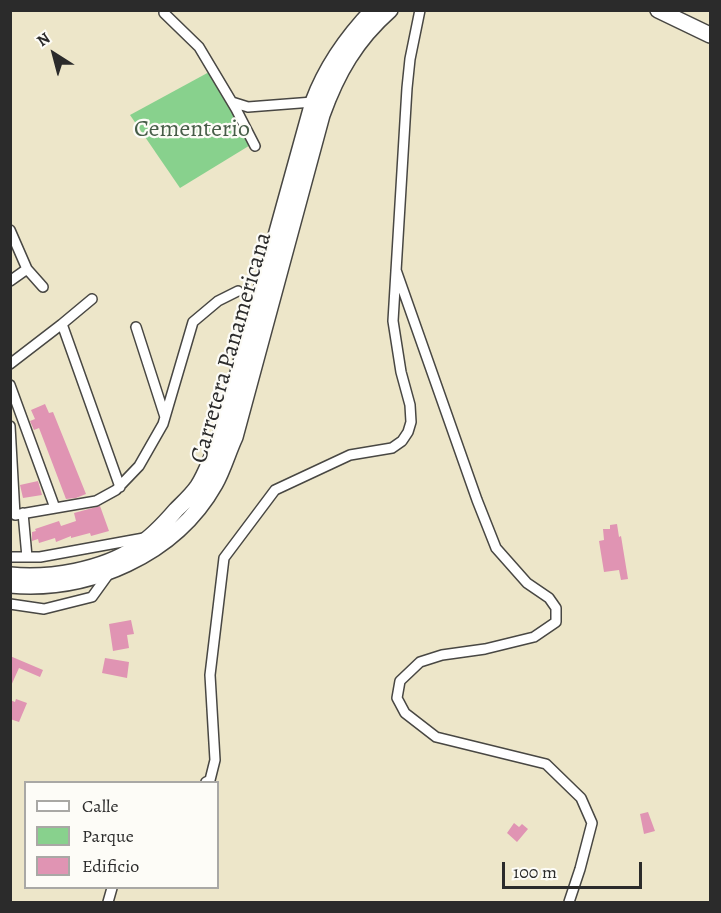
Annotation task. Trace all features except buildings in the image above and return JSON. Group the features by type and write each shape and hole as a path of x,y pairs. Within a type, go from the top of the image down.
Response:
{"highway":[{"name":"Carretera Panamericana","path":"10,575 29,577 78,570 104,563 135,549 160,528 197,488 223,427 313,102 324,75 343,46 373,10"},
{"name":"Carretera Panamericana","path":"10,585 29,587 59,585 110,572 152,550 175,533 215,484 235,437 322,115 333,84 357,47 390,10"},
{"path":"658,10 711,35"},
{"path":"683,10 711,24"}],"street":[{"path":"209,781 215,760 210,675 224,558 275,490 350,455 392,448 402,441 411,422 410,405 401,372 393,321 407,88 410,59 420,10"},
{"path":"164,13 199,47 255,146"},
{"path":"232,102 248,107 313,102"},
{"path":"10,230 27,269 43,287"},
{"path":"10,281 27,269"},
{"path":"396,270 496,548 527,583 549,598 556,608 556,622 534,637 485,649 442,655 420,662 400,681 398,698 405,713 436,737 546,764 581,798 592,823 569,903"},
{"path":"10,426 15,515 96,501 120,487 139,466 164,424 193,322 218,301 238,291"},
{"path":"10,364 92,299"},
{"path":"62,324 120,487"},
{"path":"136,327 165,417"},
{"path":"10,385 56,508"},
{"path":"23,513 27,557"},
{"path":"10,557 40,557 150,537"},
{"path":"10,603 44,609 92,597 110,572"}],"green space":[{"name":"Cementerio","path":"211,71 252,144 180,188 130,115"}]}
